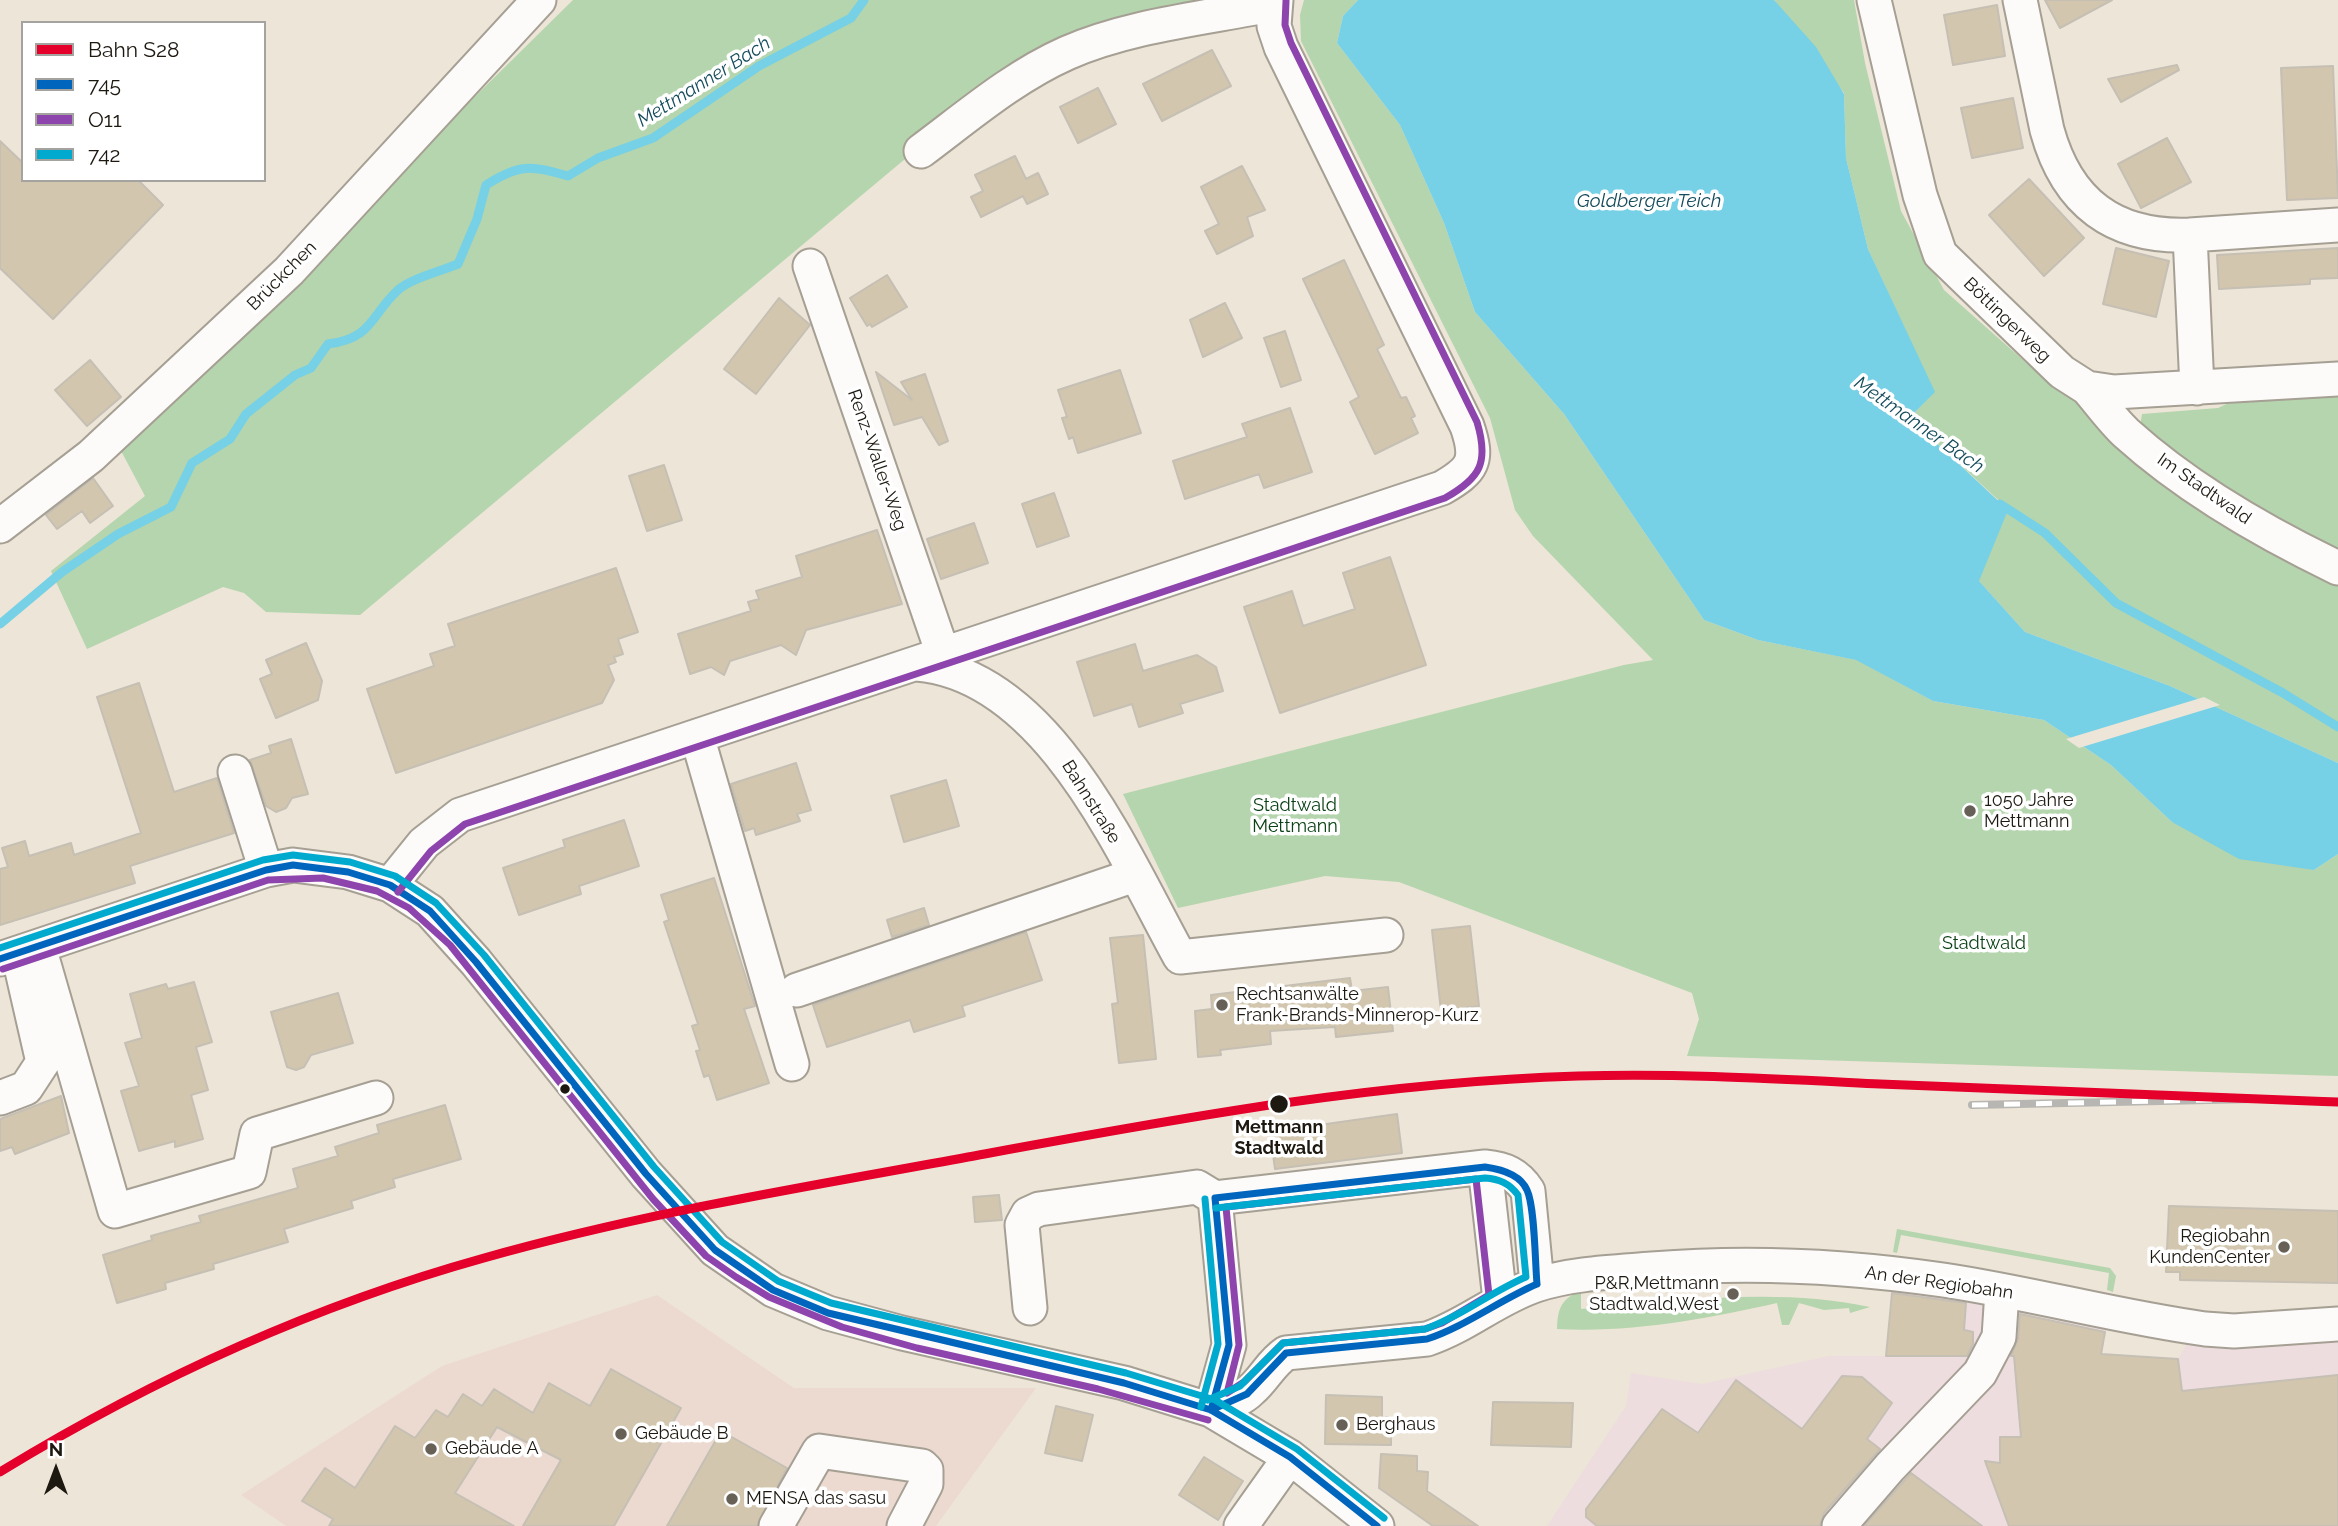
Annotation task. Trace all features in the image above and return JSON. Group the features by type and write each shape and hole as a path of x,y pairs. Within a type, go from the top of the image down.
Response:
{"street":[{"name":"Brückchen","path":"0,526 91,456 289,271 539,0"},
{"name":"Böttingerweg","path":"1874,0 1920,195 1940,254 2062,372 2087,388 2114,392 2338,379"},
{"path":"2020,0 2053,149 2069,181 2090,205 2122,226 2160,236 2338,225"},
{"path":"921,151 1031,71 1069,52 1127,34 1275,2 1274,26 1281,47 1467,426 1474,450 1471,465 1465,473 1442,488 929,659"},
{"path":"2190,235 2197,388"},
{"name":"Renz-Waller-Weg","path":"810,266 929,659"},
{"name":"Im Stadtwald","path":"2087,388 2125,432 2204,494 2266,531 2338,568"},
{"name":"Bahnstraße","path":"390,885 424,843 460,815 929,659 995,694 1030,721 1065,757 1180,957 1386,935"},
{"path":"696,736 792,1065"},
{"path":"235,772 266,870"},
{"path":"19,953 266,870 293,866 348,872 390,885 430,911 476,962 646,1174 715,1250 773,1290 852,1320 1124,1383 1211,1410 1290,1457 1377,1526"},
{"path":"797,990 1135,875"},
{"path":"19,953 114,1211 249,1172 257,1135 376,1098"},
{"path":"0,1098 26,1088 43,1062 19,953"},
{"path":"1485,1167 1500,1300"},
{"path":"1030,1308 1022,1225 1028,1214 1039,1209 1197,1187 1215,1198 1485,1167 1503,1169 1519,1178 1528,1191 1537,1284"},
{"path":"1211,1410 1227,1360 1228,1326 1215,1198"},
{"name":"An der Regiobahn","path":"1277,1359 1286,1353 1427,1339 1446,1333 1500,1300 1537,1284 1584,1275 1735,1265 1882,1273 2003,1291 2204,1329 2234,1331 2338,1324"},
{"path":"1839,1526 1890,1467 1980,1373 1999,1337 2003,1291"},
{"path":"1211,1410 1236,1402 1252,1390 1277,1359 1228,1326"},
{"path":"776,1526 819,1451 922,1466 926,1470 926,1484 904,1526"},
{"path":"1241,1526 1290,1457"}],"shaded area":[{"path":"1893,1285 2107,1323 2102,1354 2178,1359 2188,1342 2338,1335 2338,1526 1547,1526 1626,1406 1631,1373 1702,1384 1829,1356 1886,1356"},
{"path":"657,1295 794,1388 1036,1388 936,1526 286,1526 241,1495 442,1366"}],"green space":[{"path":"573,0 1238,0 1003,77 360,615 266,612 244,593 223,587 87,649 51,571 145,496 119,447"},
{"path":"1304,0 1358,0 1343,16 1337,43 1400,125 1444,223 1475,312 1564,414 1704,620 1758,640 1857,660 1933,701 2044,720 2111,765 2172,822 2314,870 2338,854 2338,1076 1687,1056 1699,1019 1692,993 1399,882 1325,876 1178,908 1123,794 1624,665 1653,660 1533,536 1515,510 1490,418 1301,41 1300,15"},
{"path":"1774,0 1854,0 1865,63 1901,211 1944,290 2048,382 2338,575 2338,763 2170,686 2025,632 1978,580 2008,509 1913,421 1913,414 1934,392 1868,249 1846,158 1844,93"},
{"path":"2338,390 2338,560 2139,433 2142,414 2218,408 2246,395"},
{"path":"1897,1229 2110,1268 2116,1276 2113,1292 2107,1290 2109,1273 1901,1235 1897,1253 1893,1252"},
{"path":"1581,1290 1581,1309 1763,1297 1835,1301 1870,1307 1850,1313 1849,1308 1824,1310 1799,1303 1789,1325 1782,1325 1777,1303 1640,1327 1557,1329 1562,1305"}],"water":[{"name":"Goldberger Teich","path":"1358,0 1774,0 1816,47 1844,94 1846,158 1868,249 1935,392 1913,414 1913,421 2008,510 1979,581 2025,632 2170,686 2338,763 2338,854 2314,870 2239,859 2172,822 2111,765 2044,720 1933,701 1856,660 1758,640 1704,620 1564,414 1475,312 1444,223 1400,125 1337,43 1343,16"}],"pier":[{"path":"2204,697 2220,705 2079,748 2066,739"}],"building":[{"path":"2045,0 2112,0 2060,28"},
{"path":"1997,5 2005,56 1953,65 1944,15"},
{"path":"1212,50 1231,86 1162,121 1143,84"},
{"path":"2177,65 2179,70 2121,102 2108,79"},
{"path":"2333,66 2338,198 2287,200 2281,68"},
{"path":"1098,88 1116,124 1078,143 1060,107"},
{"path":"2013,98 2023,148 1972,158 1961,108"},
{"path":"2167,138 2191,182 2141,208 2118,164"},
{"path":"0,141 21,161 21,182 140,182 163,205 53,319 0,268"},
{"path":"1015,156 1026,179 1038,173 1048,194 1027,204 1023,196 981,217 971,197 983,191 975,175"},
{"path":"1242,166 1265,210 1247,217 1253,236 1217,254 1205,231 1219,224 1201,187"},
{"path":"2029,179 2084,238 2044,276 1989,215"},
{"path":"2116,248 2169,261 2156,317 2103,304"},
{"path":"2338,248 2338,278 2310,279 2310,284 2219,289 2217,255"},
{"path":"1344,260 1384,345 1377,349 1401,398 1406,397 1415,416 1411,418 1418,433 1375,454 1350,402 1359,397 1303,279"},
{"path":"887,275 907,307 872,327 870,324 867,326 850,298"},
{"path":"779,298 810,325 756,394 724,369"},
{"path":"1225,303 1242,338 1203,357 1190,320"},
{"path":"1285,331 1301,380 1281,387 1264,338"},
{"path":"90,360 121,397 87,426 55,390"},
{"path":"1120,370 1141,433 1078,453 1073,437 1069,439 1062,418 1067,417 1058,390"},
{"path":"876,372 912,400 901,382 925,374 948,441 939,445 922,417 894,425"},
{"path":"1290,408 1312,472 1264,488 1259,474 1185,499 1173,461 1247,437 1242,424"},
{"path":"664,465 682,520 647,531 629,476"},
{"path":"93,478 113,506 90,523 82,511 57,529 46,515"},
{"path":"1054,493 1069,536 1037,547 1022,504"},
{"path":"974,523 988,563 941,579 927,539"},
{"path":"877,530 902,604 806,630 796,655 781,645 730,661 724,675 711,667 690,674 678,634 751,611 748,602 759,599 756,591 802,577 796,556"},
{"path":"1390,557 1426,665 1280,713 1244,607 1292,591 1303,626 1355,609 1343,573"},
{"path":"616,568 638,632 618,639 623,654 614,657 616,662 608,665 614,680 602,703 396,773 367,689 434,666 430,654 455,646 448,624"},
{"path":"306,643 322,681 318,700 276,718 260,679 272,674 266,660"},
{"path":"1135,644 1143,671 1197,655 1216,667 1223,691 1180,704 1183,713 1139,727 1132,704 1094,716 1077,662"},
{"path":"139,683 174,792 217,778 234,833 130,866 135,883 0,925 0,869 8,867 2,848 25,841 29,856 71,843 74,855 141,833 97,697"},
{"path":"291,739 308,794 292,798 286,808 276,812 266,806 250,760 271,753 269,746"},
{"path":"796,763 811,810 797,814 800,821 756,835 754,828 745,831 731,784"},
{"path":"946,780 959,826 904,842 891,796"},
{"path":"624,820 639,866 579,886 581,894 519,915 503,868 565,847 563,840"},
{"path":"714,878 755,1006 744,1009 769,1083 717,1100 709,1075 704,1077 696,1051 700,1050 692,1026 698,1024 664,922 669,920 661,895"},
{"path":"924,908 929,925 892,937 887,920"},
{"path":"1470,926 1479,1006 1441,1011 1432,930"},
{"path":"1026,932 1042,980 962,1006 965,1016 914,1032 910,1020 827,1047 813,1005"},
{"path":"1143,935 1156,1059 1119,1063 1112,1004 1118,1003 1110,938"},
{"path":"1350,978 1352,991 1388,987 1393,1031 1336,1037 1335,1027 1270,1031 1271,1044 1220,1050 1221,1055 1198,1057 1195,1011 1212,1009 1211,995"},
{"path":"194,982 212,1042 196,1047 208,1090 191,1095 203,1139 175,1147 175,1141 139,1151 121,1091 139,1086 125,1043 142,1038 130,994 166,984 168,989"},
{"path":"338,993 353,1043 311,1055 304,1067 296,1070 287,1067 271,1012"},
{"path":"61,1096 69,1133 15,1154 12,1147 0,1151 0,1119"},
{"path":"445,1105 461,1159 393,1179 395,1187 351,1201 353,1208 284,1229 288,1242 213,1264 214,1269 165,1283 166,1289 117,1303 103,1255 152,1240 151,1236 201,1222 199,1216 298,1188 293,1169 338,1156 335,1147 379,1133 377,1125"},
{"path":"1397,1114 1402,1153 1275,1169 1270,1132"},
{"path":"999,1195 1002,1220 975,1222 973,1197"},
{"path":"2169,1206 2338,1211 2338,1283 2180,1280 2180,1272 2166,1272"},
{"path":"1892,1293 1966,1303 1964,1330 1973,1332 1973,1344 1967,1356 1886,1356"},
{"path":"2020,1314 2105,1332 2101,1354 2178,1359 2182,1391 2338,1375 2338,1526 2009,1526 1985,1461 2000,1463 2000,1437 2021,1437 2014,1356 2011,1356 2018,1339"},
{"path":"611,1369 681,1408 614,1526 523,1526 561,1460 497,1427 455,1493 514,1526 329,1526 333,1519 302,1501 325,1468 355,1488 395,1426 415,1438 436,1410 448,1417 463,1394 482,1406 494,1389 533,1413 549,1383 590,1406"},
{"path":"1842,1376 1862,1377 1892,1403 1867,1439 1880,1449 1824,1513 1820,1526 1597,1526 1586,1517 1586,1509 1662,1409 1698,1433 1736,1380 1802,1429"},
{"path":"1326,1395 1382,1397 1382,1417 1391,1418 1391,1445 1325,1444"},
{"path":"1493,1402 1573,1403 1571,1447 1491,1445"},
{"path":"1056,1406 1093,1415 1082,1461 1045,1453"},
{"name":"MENSA das sasu","path":"721,1431 787,1468 757,1526 667,1526"},
{"path":"1381,1454 1417,1456 1417,1471 1428,1472 1427,1491 1478,1526 1433,1526 1379,1488"},
{"path":"1204,1457 1243,1481 1218,1520 1179,1495"},
{"path":"1911,1473 1982,1526 1864,1526"}],"waterway":[{"name":"Mettmanner Bach","path":"0,624 62,572 118,534 171,507 192,463 230,439 246,414 295,375 311,368 328,344 354,337 363,331 404,286 458,264 477,219 486,185 508,173 526,168 568,176 598,158 653,138 759,66 851,18 864,0"},
{"name":"Mettmanner Bach","path":"2000,504 2045,533 2116,603 2283,693 2338,727"}],"railway":[{"path":"1972,1105 2255,1099"}],"rail line":[{"name":"S28","path":"0,1472 116,1406 234,1348 295,1322 420,1277 604,1227 725,1202 1195,1117 1424,1086 1616,1075 1729,1077 2338,1102"}],"transit line":[{"name":"O11","path":"398,892 431,851 465,824 1445,498 1474,476 1482,458 1477,422 1291,43 1285,25 1286,1"},
{"name":"742","path":"0,948 263,860 293,855 350,862 395,876 436,903 484,955 654,1167 722,1242 778,1281 831,1303 1126,1373 1215,1400 1297,1449 1384,1518"},
{"name":"745","path":"0,959 266,870 293,865 348,872 390,885 430,911 476,962 646,1174 715,1250 773,1290 828,1313 1124,1383 1211,1410 1290,1457 1377,1526"},
{"name":"O11","path":"3,969 268,880 323,878 377,891 409,908 450,945 653,1199 706,1256 736,1277 769,1297 842,1327 917,1348 1098,1389 1208,1420"},
{"name":"745","path":"1215,1198 1485,1167 1497,1169 1520,1180 1530,1198 1537,1284"},
{"name":"O11","path":"1476,1179 1489,1295 1442,1323 1425,1329 1283,1343 1244,1382 1227,1393 1239,1345 1226,1207 1476,1179"},
{"name":"742","path":"1208,1400 1240,1386 1283,1343 1425,1329 1451,1318 1526,1277 1518,1195 1503,1182 1495,1179 1216,1208"},
{"name":"745","path":"1211,1410 1229,1345 1215,1198"},
{"name":"742","path":"1201,1407 1218,1344 1205,1199"},
{"name":"745","path":"1211,1410 1247,1394 1286,1353 1427,1339 1455,1328 1537,1284"}],"place":[{"name":"1050 Jahre Mettmann","path":"1970,811"},
{"name":"Rechtsanwälte Frank-Brands-Minnerop-Kurz","path":"1222,1005"},
{"name":"Mettmann Stadtwald","path":"1279,1104"},
{"name":"Regiobahn KundenCenter","path":"2284,1247"},
{"name":"P&R,Mettmann Stadtwald,West","path":"1733,1294"},
{"name":"Berghaus","path":"1342,1425"},
{"name":"Gebäude B","path":"621,1434"},
{"name":"Gebäude A","path":"431,1449"},
{"name":"MENSA das sasu","path":"732,1499"}],"park label":[{"name":"Stadtwald Mettmann","path":"1295,816"},
{"name":"Stadtwald","path":"1984,944"}]}
